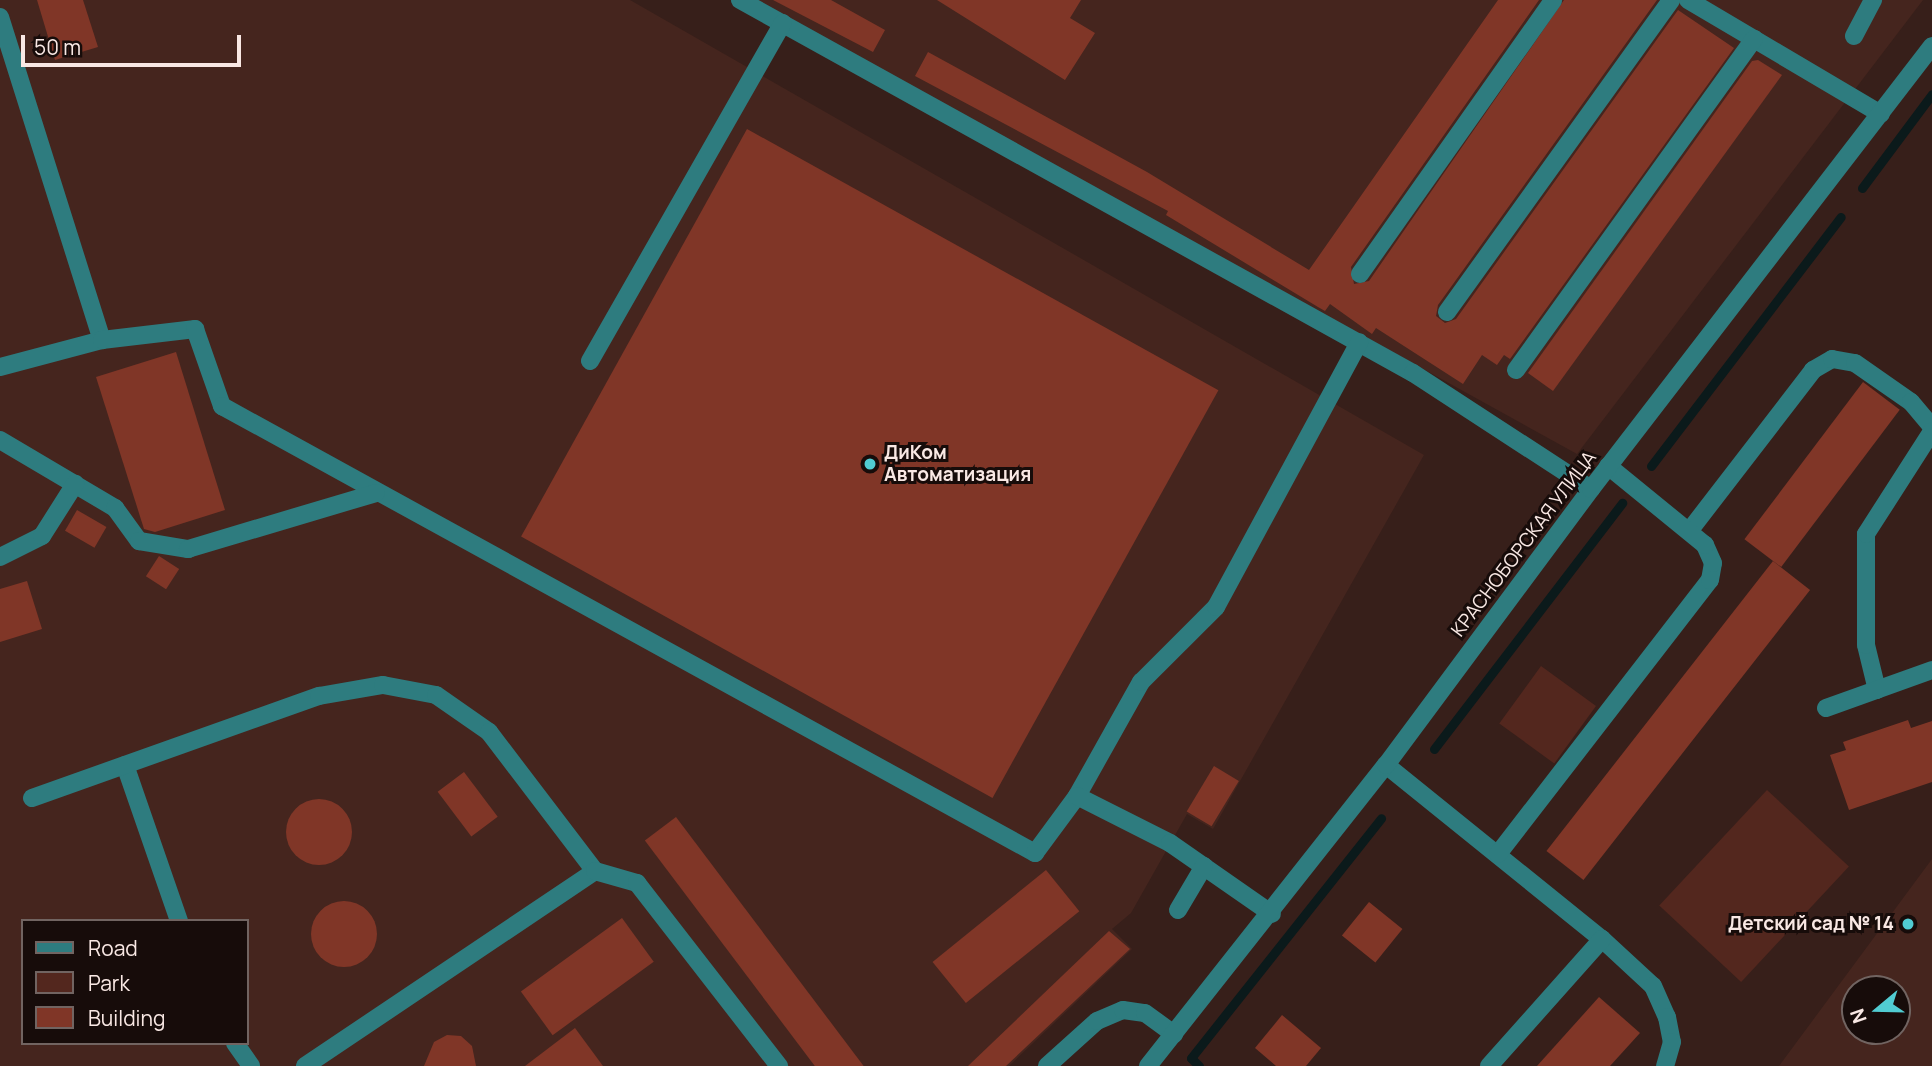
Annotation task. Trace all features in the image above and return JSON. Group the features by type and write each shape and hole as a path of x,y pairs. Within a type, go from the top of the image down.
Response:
{"street":[{"path":"740,0 1359,342 1591,489"},
{"path":"1360,274 1553,0"},
{"path":"1447,313 1671,0"},
{"path":"1688,0 1881,114"},
{"path":"1854,36 1873,0"},
{"path":"0,18 102,340"},
{"path":"590,361 782,23"},
{"path":"1516,370 1754,39"},
{"name":"КРАСНОБОРСКАЯ УЛИЦА","path":"1148,1066 1272,914 1608,466 1932,46"},
{"path":"0,367 102,340 195,329 222,406 1035,853 1077,796 1141,682 1216,607 1359,342"},
{"path":"1690,530 1813,370 1832,359 1855,363 1911,402 1932,429 1866,534 1866,645 1877,690"},
{"path":"0,440 115,508 139,541 188,549 376,493"},
{"path":"1498,854 1710,580 1713,564 1705,545 1690,530 1608,466"},
{"path":"0,557 42,536 75,484"},
{"path":"1826,708 1932,670"},
{"path":"32,798 319,696 383,685 436,695 489,732 595,871 637,883 779,1066"},
{"path":"125,765 178,919"},
{"path":"1386,765 1602,939 1653,986 1667,1017 1672,1042 1665,1066"},
{"path":"1077,796 1170,843 1272,914"},
{"path":"1178,910 1204,866"},
{"path":"305,1066 595,871"},
{"path":"1489,1066 1602,939"},
{"path":"1047,1066 1097,1021 1123,1010 1145,1013 1174,1034"},
{"path":"236,1045 251,1066"}],"shaded area":[{"path":"0,0 630,0 1424,455 1213,829 1187,814 1131,913 1112,929 1132,949 1009,1066 0,1066"},
{"path":"756,0 1923,0 1577,454"},
{"name":"Детский сад № 14","path":"1932,859 1932,1066 1779,1066 1841,982 1841,1045 1911,1045 1911,975 1846,975"}],"green space":[{"path":"1541,666 1596,706 1554,763 1499,723"},
{"path":"1767,790 1849,866 1741,982 1659,906"}],"building":[{"path":"37,0 83,0 98,47 55,60"},
{"path":"773,0 831,0 885,30 873,52"},
{"path":"937,0 1081,0 1070,18 1095,33 1065,80"},
{"path":"1498,0 1539,0 1351,267 1354,284 1369,281 1564,0 1657,0 1438,305 1436,316 1445,323 1456,319 1678,10 1734,48 1510,359 1504,355 1497,365 1482,355 1463,384 1376,328 1372,334 1330,304 1325,311 1318,307 1166,215 1168,211 915,76 928,52 1147,172 1309,270"},
{"path":"1758,60 1782,75 1553,391 1528,373 1752,61"},
{"name":"ДиКом Автоматизация","path":"747,129 1218,390 992,798 521,537"},
{"path":"176,352 225,510 155,532 144,529 96,377"},
{"path":"1863,382 1900,410 1781,567 1744,539"},
{"path":"77,510 106,527 94,548 65,531"},
{"path":"159,556 179,569 166,589 146,576"},
{"path":"1773,561 1810,590 1583,880 1546,851"},
{"path":"27,581 42,629 0,642 0,589"},
{"path":"1908,720 1911,728 1932,721 1932,782 1849,810 1830,755 1846,750 1843,742"},
{"path":"1214,766 1239,781 1212,826 1187,811"},
{"path":"464,772 498,817 471,837 438,792"},
{"path":"313,799 325,799 337,804 347,814 352,832 350,845 337,860 325,865 313,865 301,860 291,850 286,838 286,826 291,814 301,804"},
{"path":"676,817 864,1066 815,1066 645,840"},
{"path":"1046,870 1079,911 966,1003 933,962"},
{"path":"338,901 350,901 362,906 372,916 377,934 375,947 362,962 350,967 338,967 326,962 316,952 311,940 311,928 316,916 326,906"},
{"path":"1369,902 1402,929 1375,962 1342,935"},
{"path":"622,918 654,962 553,1035 521,991"},
{"path":"1109,931 1130,949 1006,1066 968,1066"},
{"path":"1599,997 1640,1033 1610,1066 1537,1066"},
{"path":"1282,1015 1321,1048 1306,1066 1276,1066 1255,1048"},
{"path":"575,1028 603,1066 525,1066"},
{"path":"447,1035 461,1036 472,1046 476,1066 424,1066 434,1042"}],"waterway":[{"path":"1862,188 1932,94"},
{"path":"1651,466 1841,217"},
{"path":"1434,749 1622,503"},
{"path":"1199,1066 1191,1058 1381,818"}],"place":[{"name":"ДиКом Автоматизация","path":"870,464"},
{"name":"Детский сад № 14","path":"1908,924"}]}
